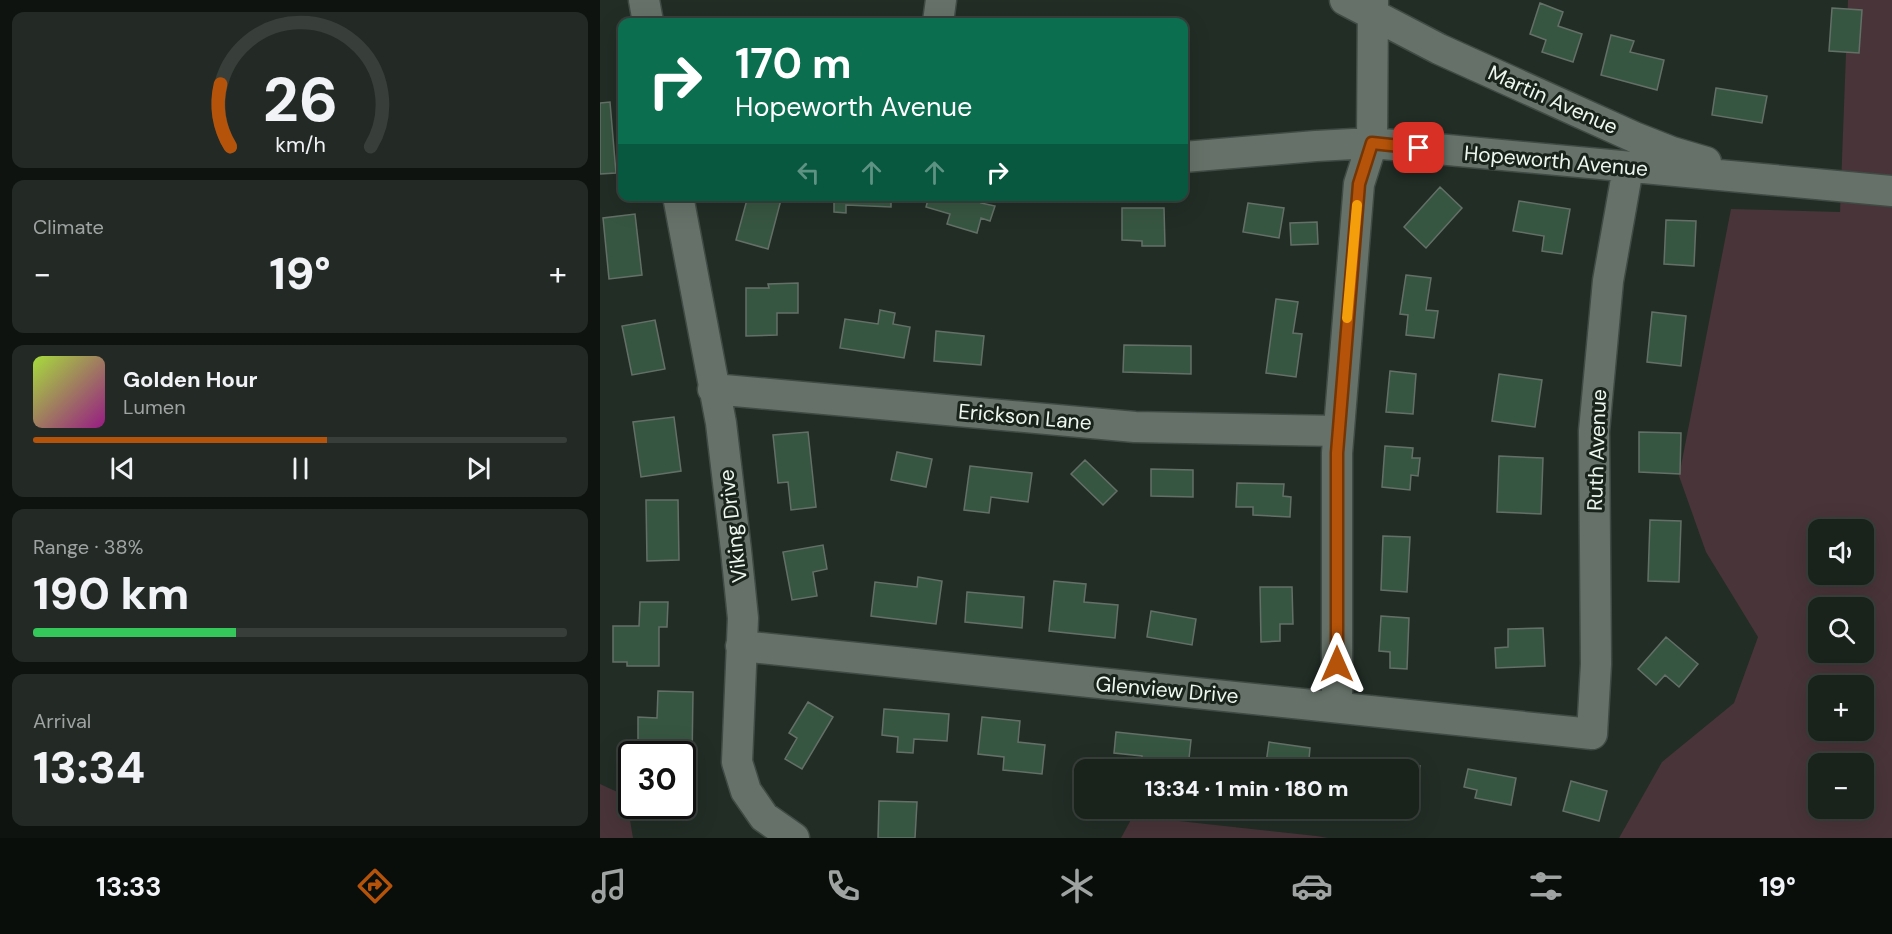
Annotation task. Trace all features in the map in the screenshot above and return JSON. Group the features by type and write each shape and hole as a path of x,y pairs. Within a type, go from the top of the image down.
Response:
{"street":[{"path":"644,0 647,18"},
{"path":"939,18 941,0"},
{"name":"Martin Avenue","path":"1346,0 1373,6 1438,50 1634,137 1672,152 1769,180"},
{"path":"1337,707 1338,431 1359,184 1372,143 1373,6"},
{"name":"Hopeworth Avenue","path":"1188,157 1372,143 1892,191"},
{"name":"Ruth Avenue","path":"1592,734 1596,664 1594,431 1608,281 1628,168"},
{"name":"Viking Drive","path":"679,201 721,423 736,550 743,618 737,762 746,791 764,817 794,838"},
{"name":"Erickson Lane","path":"713,389 1135,428 1338,431"},
{"name":"Glenview Drive","path":"741,646 1592,734"}],"shaded area":[{"path":"1848,0 1892,0 1892,838 1619,838 1662,762 1734,703 1758,637 1706,552 1679,476 1731,209 1840,212"},
{"path":"600,784 618,792 618,819 630,819 633,838 600,838"},
{"path":"1131,819 1160,819 1328,838 1121,838"}],"building":[{"path":"1540,3 1563,12 1558,26 1582,34 1573,62 1542,52 1546,40 1530,34"},
{"path":"1832,8 1862,10 1859,53 1829,51"},
{"path":"1611,35 1634,41 1630,52 1664,60 1657,90 1601,75"},
{"path":"1716,88 1767,96 1762,123 1712,115"},
{"path":"610,102 616,173 600,174 600,103"},
{"path":"1440,187 1462,208 1426,248 1404,227"},
{"path":"747,201 781,201 768,249 736,240"},
{"path":"834,201 891,201 891,207 846,205 846,213 834,212"},
{"path":"928,201 982,201 981,203 995,206 990,221 981,218 977,233 947,224 950,214 926,207"},
{"path":"1519,201 1570,209 1562,254 1542,251 1544,236 1513,231"},
{"path":"1248,203 1284,208 1279,238 1243,232"},
{"path":"1122,208 1164,208 1165,246 1142,246 1142,241 1122,240"},
{"path":"635,214 642,275 609,279 603,218"},
{"path":"1666,220 1696,221 1694,266 1664,264"},
{"path":"1317,222 1318,244 1291,245 1290,223"},
{"path":"1406,275 1431,278 1426,310 1438,311 1434,338 1406,335 1408,315 1400,314"},
{"path":"798,283 798,313 777,313 777,335 746,336 746,288 769,288 768,284"},
{"path":"1276,299 1298,302 1293,333 1302,334 1296,377 1266,373"},
{"path":"880,310 895,313 893,324 910,327 904,358 840,348 845,319 878,324"},
{"path":"1652,312 1686,316 1681,366 1647,362"},
{"path":"655,320 665,369 632,375 622,326"},
{"path":"936,331 984,336 981,365 934,361"},
{"path":"1124,345 1191,346 1191,374 1123,372"},
{"path":"1390,371 1416,374 1413,414 1386,412"},
{"path":"1499,374 1542,380 1535,427 1492,421"},
{"path":"674,417 681,471 641,477 633,422"},
{"path":"808,432 816,507 791,510 788,482 778,483 773,435"},
{"path":"1639,432 1681,433 1680,474 1639,472"},
{"path":"1385,446 1413,448 1412,458 1420,458 1418,476 1411,475 1410,490 1382,487"},
{"path":"897,452 932,459 926,487 891,480"},
{"path":"1499,456 1543,458 1541,514 1497,512"},
{"path":"1085,460 1117,491 1103,505 1071,474"},
{"path":"970,466 1032,473 1028,502 991,497 989,513 964,510"},
{"path":"1151,469 1193,470 1193,497 1151,496"},
{"path":"1237,483 1284,484 1283,496 1291,497 1290,517 1253,515 1253,507 1236,507"},
{"path":"646,500 678,500 679,560 647,561"},
{"path":"1650,520 1681,521 1679,582 1648,581"},
{"path":"1383,536 1410,537 1407,592 1381,590"},
{"path":"823,545 827,569 813,572 817,596 792,600 783,552"},
{"path":"918,577 942,581 936,624 871,616 875,582 917,587"},
{"path":"1054,581 1086,584 1084,602 1118,605 1115,638 1049,631"},
{"path":"1260,587 1292,587 1293,624 1280,624 1280,641 1261,642"},
{"path":"967,592 1024,597 1022,628 965,622"},
{"path":"640,602 668,602 667,627 659,627 659,666 627,666 627,662 613,662 613,626 639,626"},
{"path":"1151,611 1196,619 1192,645 1147,637"},
{"path":"1381,616 1409,618 1407,669 1390,668 1390,652 1379,651"},
{"path":"1543,628 1545,666 1496,668 1495,648 1508,647 1508,629"},
{"path":"1666,637 1698,664 1679,687 1665,675 1656,685 1638,669"},
{"path":"658,691 693,692 692,741 638,741 638,717 657,718"},
{"path":"808,702 833,717 802,769 785,759 797,738 789,733"},
{"path":"884,709 949,714 947,741 914,739 913,753 897,752 898,737 882,735"},
{"path":"982,717 1020,721 1018,742 1045,745 1042,774 1003,770 1004,757 978,754"},
{"path":"1116,732 1191,740 1189,759 1142,759 1142,756 1114,753"},
{"path":"1269,742 1310,748 1309,759 1267,759"},
{"path":"1468,769 1516,778 1511,805 1475,798 1477,790 1464,787"},
{"path":"1571,781 1607,791 1599,821 1563,811"},
{"path":"879,801 917,802 915,838 878,838"}],"slow traffic":[{"path":"1347,318 1357,205"}],"route":[{"path":"1337,664 1337,453 1359,184 1372,143 1419,148"}]}
